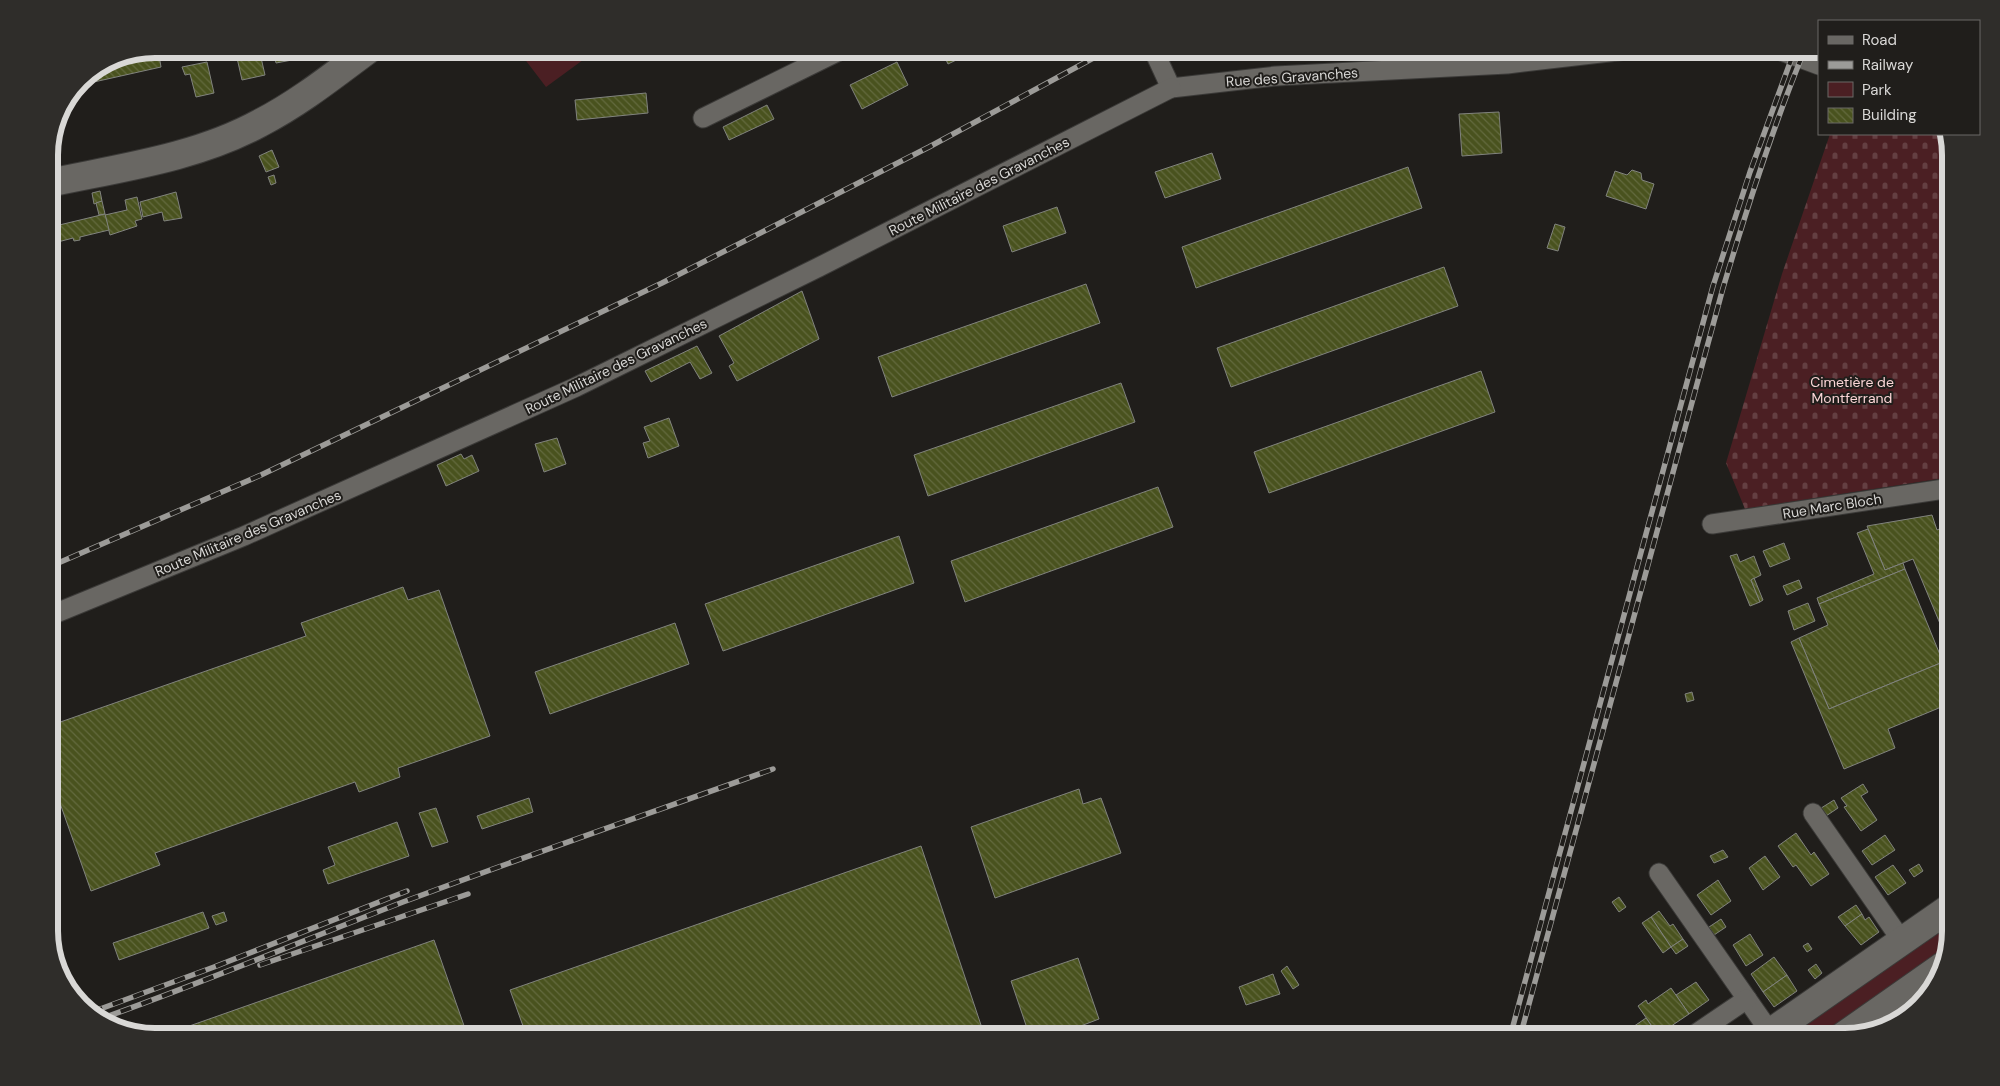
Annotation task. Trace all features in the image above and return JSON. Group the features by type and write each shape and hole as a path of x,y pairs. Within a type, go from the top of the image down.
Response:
{"main road":[{"path":"58,181 168,157 213,144 259,124 296,102 357,58"},
{"path":"1777,1028 1942,913"},
{"path":"1855,1028 1932,974"}],"street":[{"path":"703,118 825,58"},
{"path":"1157,58 1171,88"},
{"name":"Rue des Gravanches","path":"1171,88 1276,76 1507,64 1558,58"},
{"path":"1800,58 1818,65"},
{"name":"Route Militaire des Gravanches","path":"58,612 244,536 576,387 1171,88"},
{"name":"Rue Marc Bloch","path":"1712,524 1942,489"},
{"path":"1813,813 1902,941"},
{"path":"1659,873 1747,999 1763,1028"},
{"path":"1704,1028 1747,999"}],"green space":[{"path":"524,58 586,58 546,87"},
{"name":"Cimetière de Montferrand","path":"1830,135 1941,135 1942,478 1745,509 1726,463 1782,274"},
{"path":"1942,923 1942,944 1939,958 1838,1028 1792,1028"}],"building":[{"path":"160,58 161,67 90,83 117,65 136,59"},
{"path":"237,58 261,58 265,75 242,80"},
{"path":"275,58 291,58 292,60 276,63"},
{"path":"945,58 960,58 948,64"},
{"path":"207,62 214,93 196,97 190,74 185,75 182,67"},
{"path":"897,62 908,85 862,109 850,85"},
{"path":"646,93 648,113 577,120 575,100"},
{"path":"767,105 774,119 729,140 723,127"},
{"path":"1499,112 1502,153 1462,156 1459,114"},
{"path":"272,150 279,167 266,172 259,156"},
{"path":"1212,153 1221,179 1165,198 1155,172"},
{"path":"1408,167 1422,208 1196,288 1182,247"},
{"path":"1632,170 1641,173 1642,180 1654,184 1646,209 1606,196 1615,171 1627,175"},
{"path":"274,175 276,183 271,185 268,177"},
{"path":"100,191 102,201 94,204 92,193"},
{"path":"176,192 182,218 164,221 162,212 143,217 140,202"},
{"path":"137,197 142,219 135,221 137,226 110,235 105,215 127,210 125,200"},
{"path":"102,201 105,214 99,215 96,203"},
{"path":"1057,207 1066,233 1012,252 1003,226"},
{"path":"105,214 109,230 80,237 80,240 74,241 73,238 58,242 58,225"},
{"path":"1555,224 1565,227 1558,251 1547,248"},
{"path":"1444,267 1458,306 1231,387 1217,348"},
{"path":"1086,284 1100,323 892,397 878,357"},
{"path":"802,291 819,339 737,381 729,366 734,363 719,336"},
{"path":"697,346 712,373 700,379 690,362 651,382 645,371"},
{"path":"1481,371 1495,412 1269,493 1254,452"},
{"path":"1121,383 1135,422 928,496 914,455"},
{"path":"669,418 679,446 648,458 643,443 650,441 644,427"},
{"path":"557,438 566,464 544,472 535,444"},
{"path":"461,454 464,459 472,455 479,471 446,486 437,465"},
{"path":"1158,487 1173,527 965,602 951,561"},
{"path":"1932,515 1937,530 1942,528 1942,628 1913,559 1885,570 1867,526"},
{"path":"1868,529 1885,570 1903,563 1905,569 1819,604 1817,598 1874,574 1857,533"},
{"path":"899,536 914,583 723,651 705,604"},
{"path":"1784,543 1790,559 1770,567 1763,551"},
{"path":"1737,554 1740,562 1754,556 1761,575 1751,580 1760,602 1750,606 1730,556"},
{"path":"1905,569 1942,662 1829,709 1799,638 1828,625 1819,604"},
{"path":"1754,578 1763,600 1760,602 1751,580"},
{"path":"1799,580 1802,588 1787,595 1783,586"},
{"path":"403,587 408,600 439,590 490,736 398,768 400,777 359,792 355,782 155,853 160,865 91,891 58,798 58,723 306,636 301,623"},
{"path":"1808,603 1815,621 1794,630 1788,611"},
{"path":"675,623 689,664 550,714 535,672"},
{"path":"1799,638 1829,709 1942,662 1942,707 1888,729 1895,748 1844,769 1791,642"},
{"path":"1692,692 1694,700 1687,702 1685,694"},
{"path":"1863,784 1868,792 1861,796 1877,820 1861,831 1844,807 1847,806 1841,798"},
{"path":"1079,789 1083,804 1101,798 1121,853 995,898 971,827"},
{"path":"529,798 533,812 482,829 477,816"},
{"path":"1834,800 1838,808 1823,818 1818,810"},
{"path":"436,808 448,842 432,847 419,813"},
{"path":"397,822 409,856 328,884 323,870 335,865 328,847"},
{"path":"1796,833 1811,855 1814,852 1829,874 1811,886 1796,865 1793,867 1778,846"},
{"path":"1885,835 1895,850 1872,865 1862,851"},
{"path":"921,846 981,1025 972,1028 524,1028 510,990"},
{"path":"1723,850 1728,857 1714,863 1710,856"},
{"path":"1765,856 1780,877 1763,890 1749,868"},
{"path":"1919,864 1923,871 1914,877 1909,870"},
{"path":"1893,865 1906,883 1888,895 1875,877"},
{"path":"1718,880 1731,901 1711,915 1697,895"},
{"path":"1619,897 1626,907 1619,912 1612,902"},
{"path":"1856,905 1862,914 1845,926 1838,917"},
{"path":"1659,911 1670,926 1673,924 1683,939 1671,947 1651,917"},
{"path":"203,912 209,928 119,960 113,943"},
{"path":"224,912 227,921 216,925 212,916"},
{"path":"1862,914 1865,920 1869,917 1879,932 1861,945 1845,926"},
{"path":"1651,917 1671,947 1663,953 1642,923"},
{"path":"1721,919 1726,927 1714,935 1709,927"},
{"path":"1750,934 1763,955 1746,966 1733,945"},
{"path":"1683,939 1688,946 1676,954 1671,947"},
{"path":"434,940 465,1028 184,1028"},
{"path":"1808,943 1812,949 1807,952 1803,946"},
{"path":"1774,957 1787,975 1763,992 1751,974"},
{"path":"1078,958 1099,1019 1078,1028 1027,1028 1011,981"},
{"path":"1816,964 1822,973 1815,979 1808,970"},
{"path":"1287,966 1299,985 1293,989 1281,971"},
{"path":"1273,974 1280,994 1246,1005 1239,987"},
{"path":"1787,975 1797,991 1774,1007 1763,992"},
{"path":"1696,982 1709,1000 1689,1014 1676,995"},
{"path":"1671,988 1689,1014 1668,1028 1653,1028 1638,1006 1646,1000 1648,1004"},
{"path":"1646,1018 1653,1028 1631,1028"}],"railway":[{"path":"58,563 261,475 662,283 929,147 1093,58"},
{"path":"1512,1028 1713,286 1750,172 1792,58"},
{"path":"1522,1028 1723,288 1761,167 1801,58"},
{"path":"108,1016 403,902 773,769"},
{"path":"98,1010 214,967 407,891"},
{"path":"260,965 468,894"}]}
